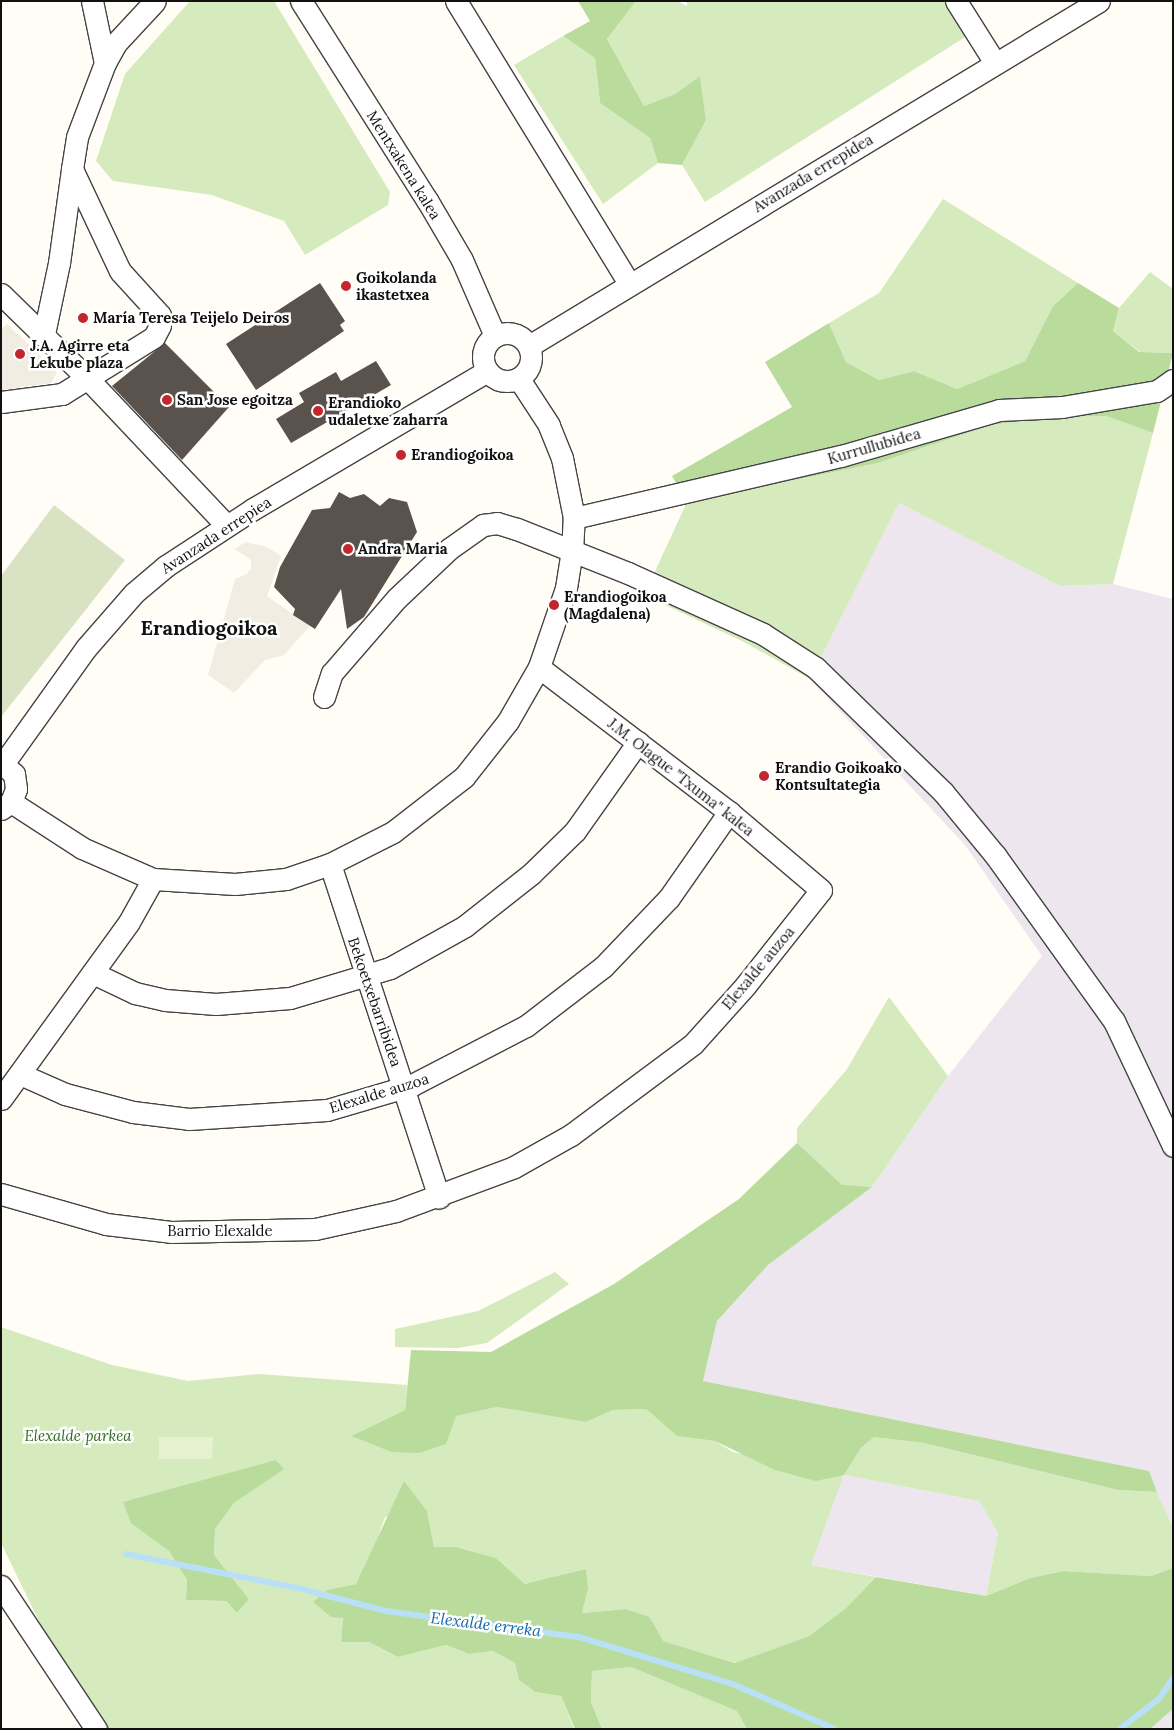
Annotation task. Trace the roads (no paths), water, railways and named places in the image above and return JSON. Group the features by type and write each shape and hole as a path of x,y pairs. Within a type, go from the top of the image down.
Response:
{"street":[{"path":"92,1 105,63"},
{"path":"44,334 59,263 78,137 105,63 116,43 155,1"},
{"name":"Mentxakena kalea","path":"301,1 442,226 495,336"},
{"path":"456,1 629,284"},
{"path":"956,1 995,63"},
{"name":"Avanzada errepidea","path":"529,346 1099,1"},
{"path":"3,402 62,394 89,380 154,337 160,315 120,271 72,169"},
{"path":"1,294 89,380 226,525"},
{"path":"518,335 529,346 532,360 520,379 505,382 486,371 484,348 495,336 518,335"},
{"name":"Avanzada errepiea","path":"2,764 86,648 134,593 166,566 226,525 486,371"},
{"path":"2,764 16,781 6,805 82,848 153,879 235,884 286,879 330,864 393,832 464,777 508,721 539,666 566,588 572,552 574,518 556,441 520,379"},
{"name":"Kurrullubidea","path":"574,518 841,456 999,410 1062,407 1157,391 1173,380"},
{"path":"324,697 332,673 398,598 450,549 483,525 497,523 572,552 724,616 809,663 943,792 996,855 1114,1021 1173,1146"},
{"name":"J.M. Olague \"Txuma\" kalea","path":"539,666 729,812 821,890"},
{"path":"93,973 135,992 165,1000 216,1004 290,998 367,978 465,926 531,874 575,831 638,742"},
{"name":"Elexalde auzoa","path":"20,1074 73,1097 133,1112 189,1119 327,1110 429,1078 512,1034 603,967 669,898 729,812"},
{"name":"Bekoetxebarribidea","path":"330,864 439,1198"},
{"path":"1,1099 93,973 153,879"},
{"name":"Elexalde auzoa","path":"439,1198 495,1176 571,1135 693,1044 745,986 821,890"},
{"name":"Barrio Elexalde","path":"1,1194 106,1224 181,1232 315,1229 439,1198"},
{"path":"1,1586 96,1729"}],"waterway":[{"name":"Elexalde erreka","path":"126,1554 302,1589 386,1611 579,1637 733,1684 835,1729"},
{"name":"Elexalde erreka","path":"1120,1729 1159,1699 1173,1678"}],"place":[{"name":"Goikolanda ikastetxea","path":"346,286"},
{"name":"María Teresa Teijelo Deiros","path":"83,318"},
{"name":"J.A. Agirre eta Lekube plaza","path":"20,354"},
{"name":"San Jose egoitza","path":"167,400"},
{"name":"Erandioko udaletxe zaharra","path":"318,411"},
{"name":"Erandiogoikoa","path":"401,455"},
{"name":"Andra Maria","path":"348,549"},
{"name":"Erandiogoikoa (Magdalena)","path":"554,605"},
{"name":"Erandio Goikoako Kontsultategia","path":"764,776"}],"district":[{"name":"Erandiogoikoa","path":"209,627"}],"park label":[{"name":"Elexalde parkea","path":"78,1436"}]}
